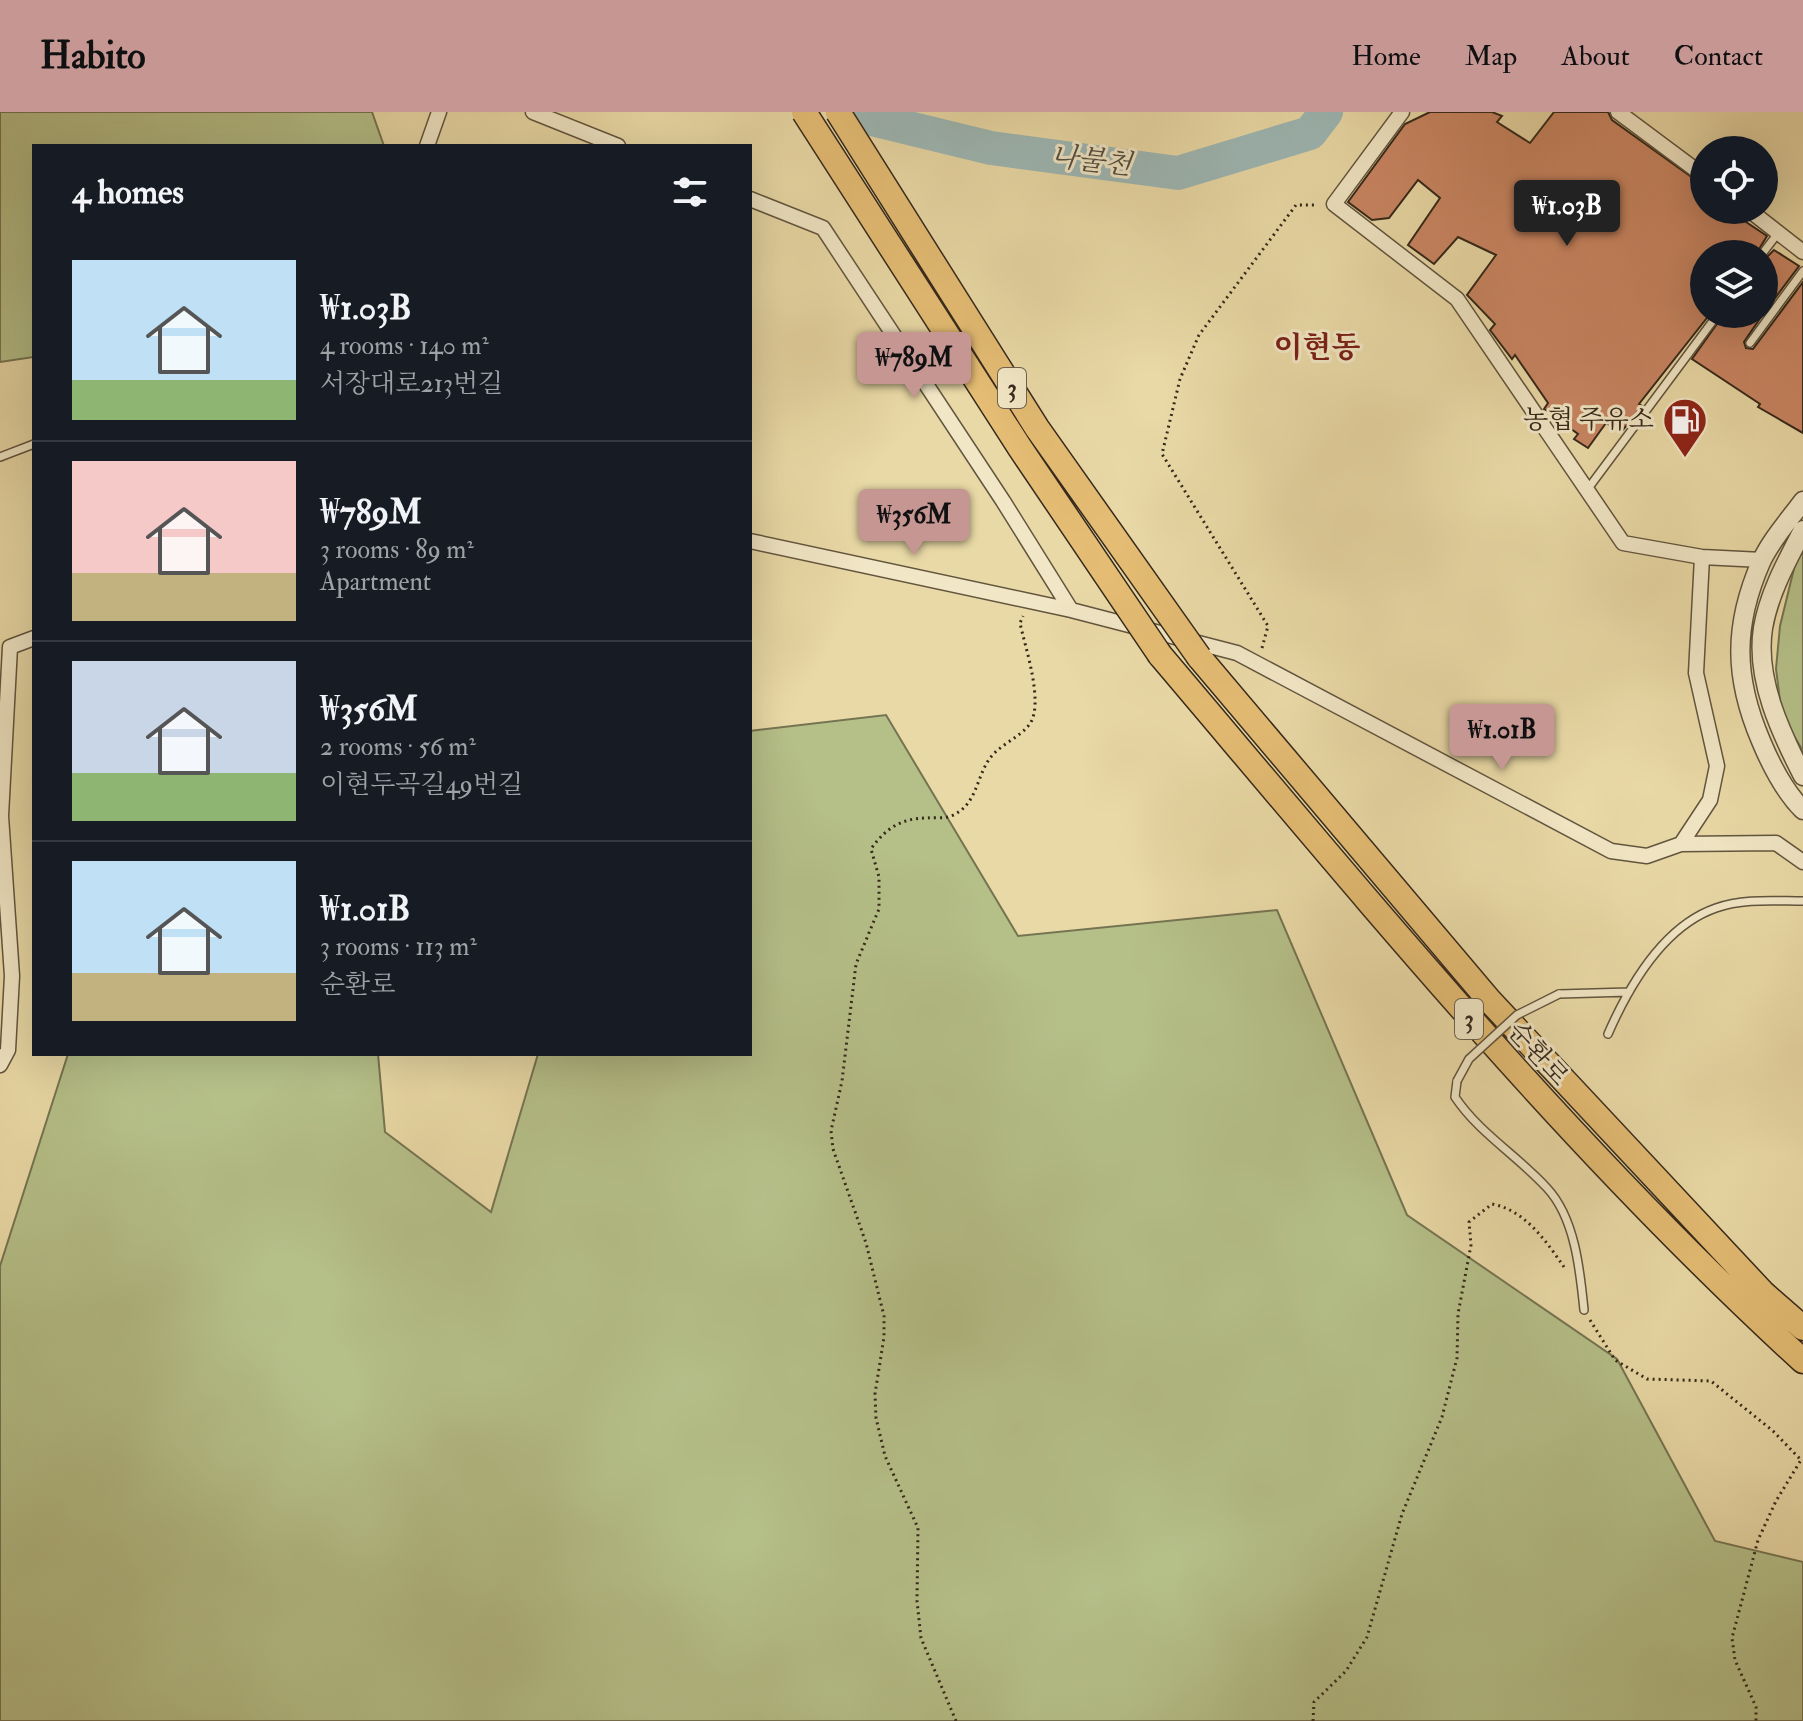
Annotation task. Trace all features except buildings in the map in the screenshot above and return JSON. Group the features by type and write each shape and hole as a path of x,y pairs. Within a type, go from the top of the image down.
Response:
{"highway":[{"name":"순환로","path":"804,112 1020,448 1160,655 1476,1027 1579,1140 1740,1303 1803,1361"},
{"name":"순환로","path":"838,112 1037,428 1199,657 1489,1000 1763,1293 1803,1328"}],"street":[{"path":"428,144 439,112"},
{"path":"533,112 613,144"},
{"path":"1402,112 1334,204 1457,299 1623,543 1702,557 1762,560"},
{"path":"1618,112 1690,166"},
{"path":"752,200 823,228 1071,610"},
{"path":"1767,224 1803,252"},
{"path":"1803,501 1762,560 1742,616 1738,660 1747,709 1758,735 1770,762 1803,810"},
{"path":"1803,530 1777,581 1763,629 1765,679 1780,730 1803,776"},
{"path":"752,541 1071,610 1237,653 1611,851 1647,856 1681,844 1776,843 1803,862"},
{"path":"1681,844 1710,800 1717,766 1696,673 1702,557"},
{"path":"0,1065 8,1050 12,976 1,816 5,647 32,639"}],"lane":[{"path":"1772,240 1778,232"},
{"path":"1750,343 1803,271"},
{"path":"1587,490 1708,328"},
{"path":"0,457 32,445"},
{"path":"1608,1034 1636,979 1682,927 1715,908 1758,900 1803,901"},
{"path":"1584,1310 1567,1218 1549,1189 1467,1114 1455,1097 1457,1081 1469,1059 1517,1015 1559,994 1629,992"}],"path":[{"path":"1258,663 1268,626 1162,454 1180,379 1199,335 1296,205 1334,204"},
{"path":"956,1721 921,1638 917,1601 918,1528 885,1456 876,1418 875,1394 884,1337 884,1316 866,1243 833,1149 831,1131 842,1081 856,964 879,909 879,877 871,849 882,834 898,823 917,818 949,817 960,810 977,792 993,753 1031,724 1037,701 1020,623 1028,601"},
{"path":"1313,1721 1314,1702 1346,1671 1367,1637 1402,1514 1442,1417 1457,1358 1458,1314 1471,1245 1469,1222 1492,1204 1508,1207 1531,1225 1583,1293"},
{"path":"1584,1310 1601,1342 1615,1360 1647,1379 1711,1381 1773,1431 1802,1461 1776,1501 1758,1540 1732,1638 1735,1660 1756,1707 1756,1721"}],"green space":[{"path":"0,112 372,112 383,144 32,144 32,357 0,362"},
{"path":"1803,541 1803,751 1782,716 1776,669 1780,626"},
{"path":"886,715 1018,936 1277,910 1407,1215 1617,1359 1715,1541 1803,1562 1803,1721 0,1721 0,1266 67,1056 378,1056 385,1132 491,1212 537,1056 752,1056 752,731"}],"waterway":[{"name":"나불천","path":"843,112 991,148 1178,173 1310,133 1326,112"}],"place":[{"name":"농협 주유소","path":"1685,459"}],"district":[{"name":"이현동","path":"1317,347"}]}
